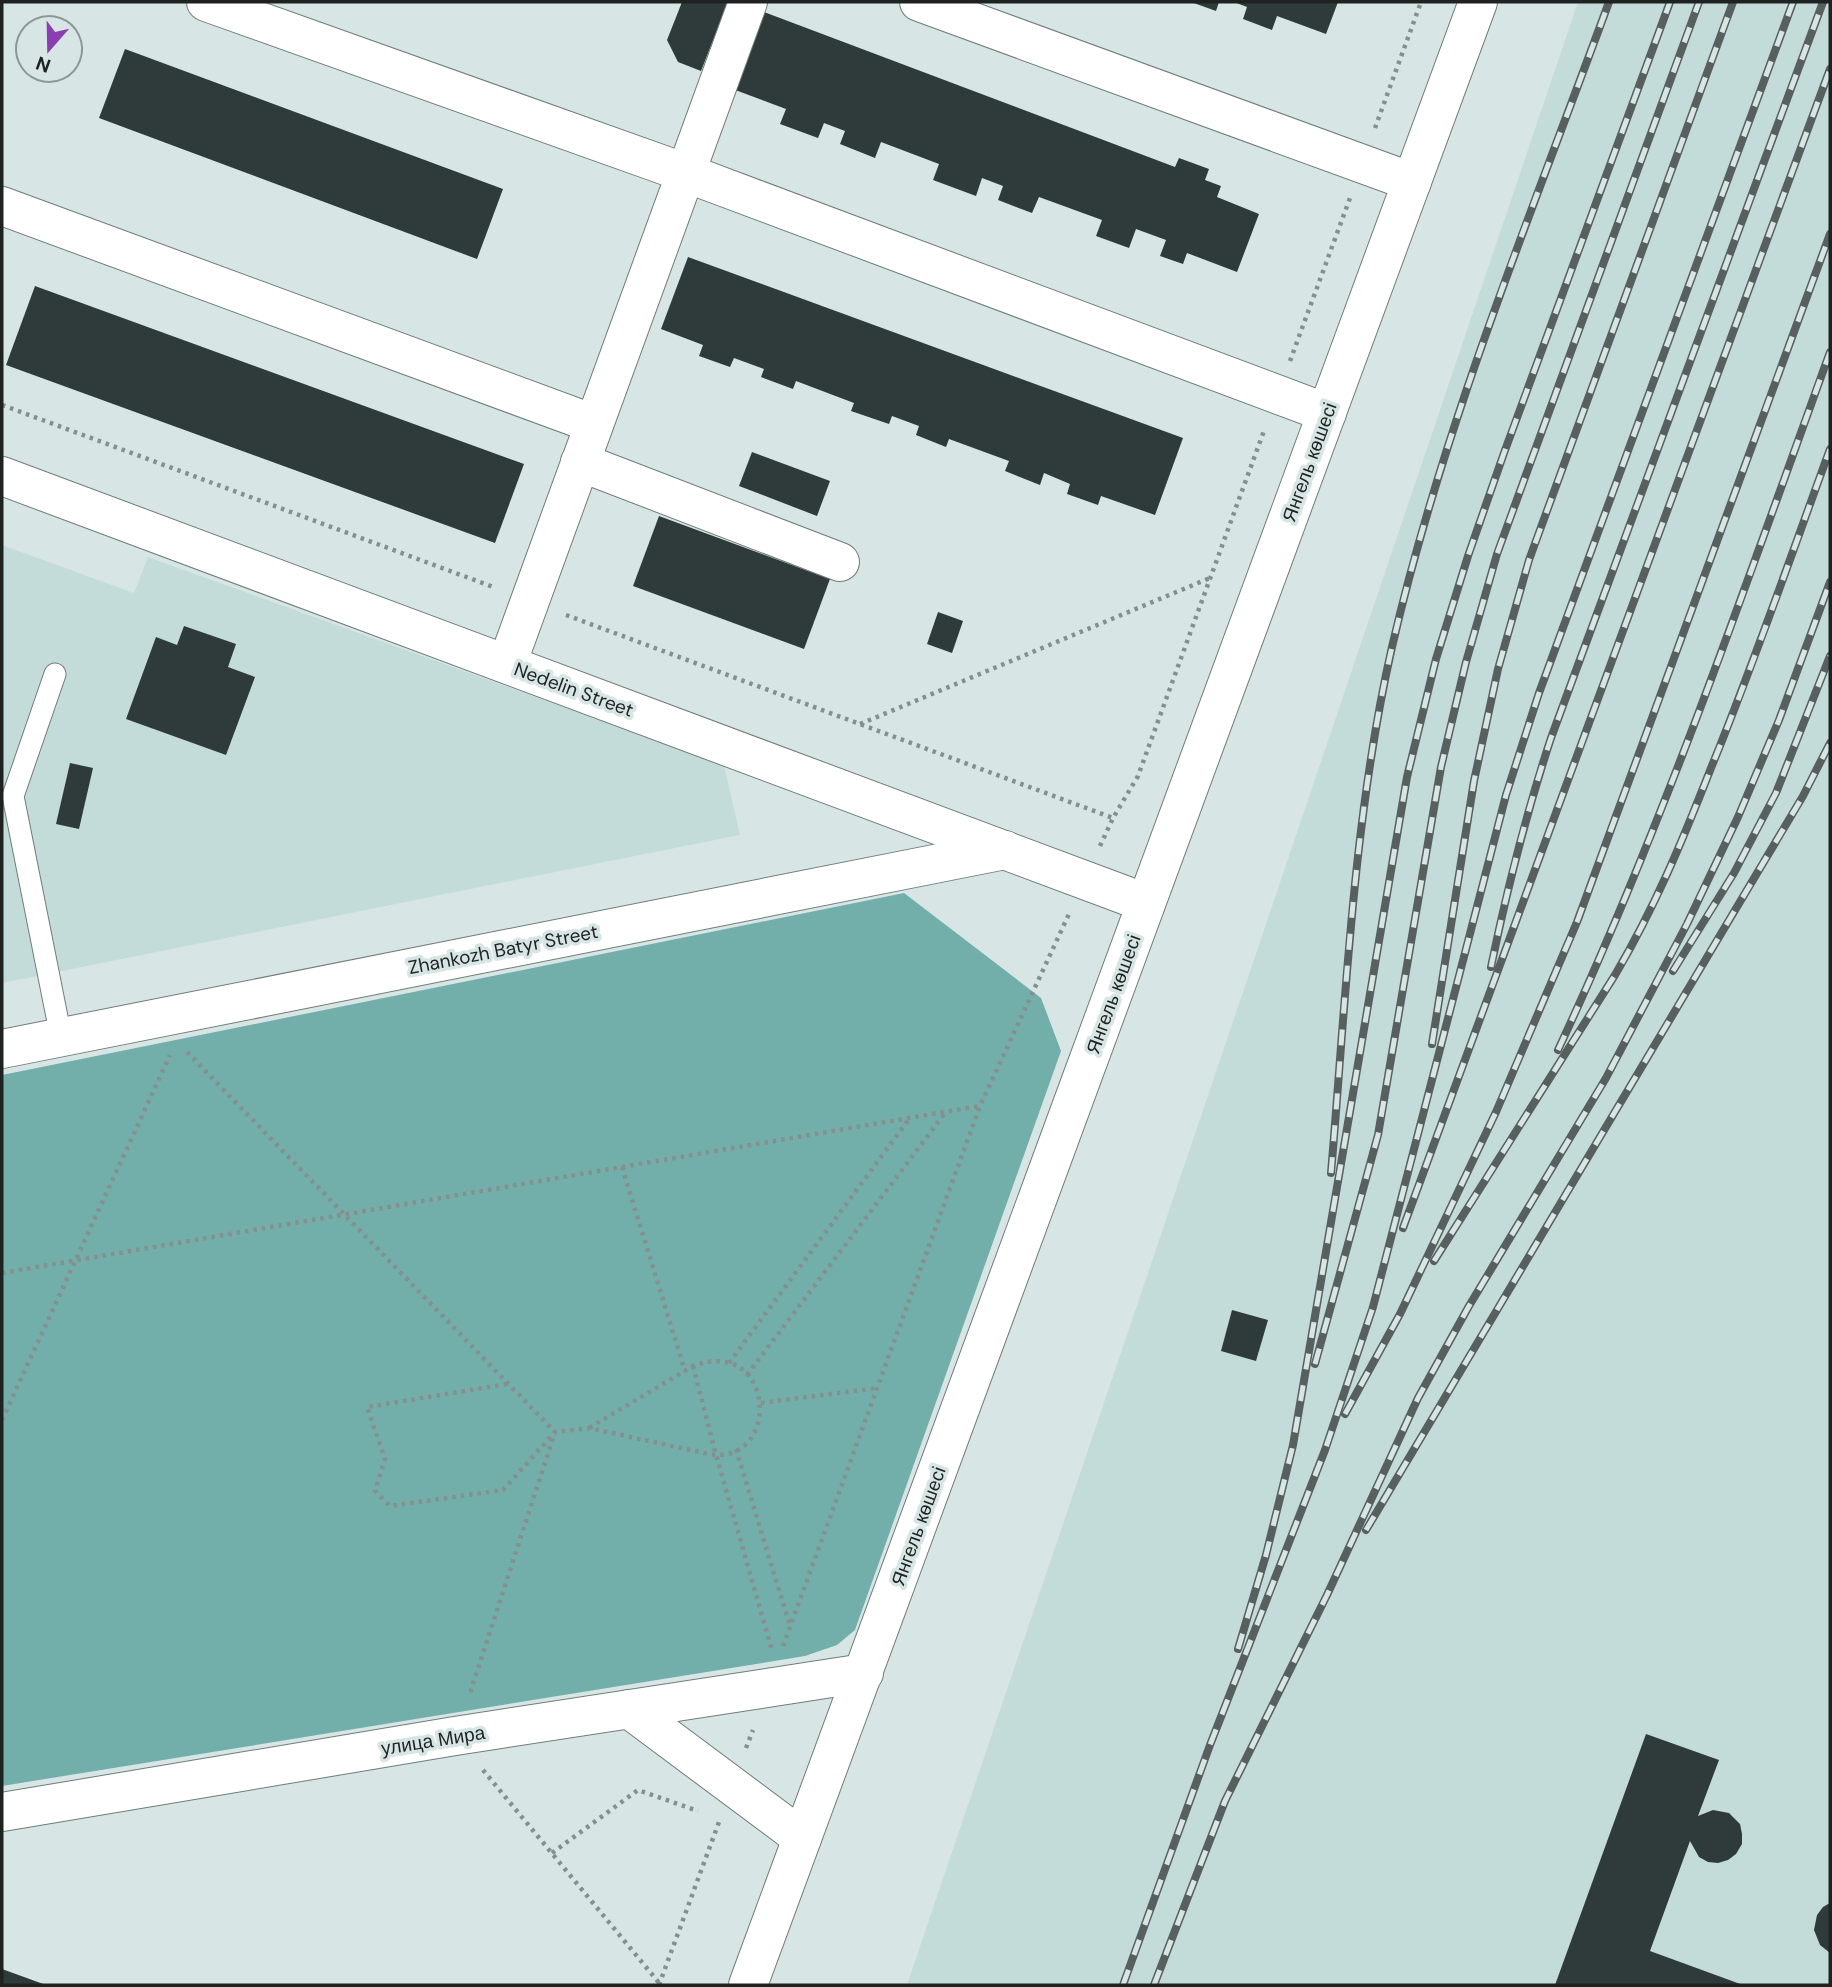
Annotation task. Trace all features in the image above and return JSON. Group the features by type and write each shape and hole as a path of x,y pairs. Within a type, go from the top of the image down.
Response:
{"street":[{"path":"206,2 686,173 1327,413"},
{"path":"507,664 748,2"},
{"path":"919,2 1412,182"},
{"name":"Янгель көшесі","path":"748,1985 1478,2"},
{"path":"2,206 594,424"},
{"path":"580,462 840,562"},
{"name":"Nedelin Street","path":"2,476 1146,903"},
{"name":"Zhankozh Batyr Street","path":"2,1049 1004,850"},
{"name":"улица Мира","path":"2,1812 629,1709 772,1676 864,1673"},
{"path":"629,1709 802,1838"}],"lane":[{"path":"55,674 13,796 61,1037"}],"path":[{"path":"732,1786 980,1106 1113,818 1138,776 1422,2"},
{"path":"2,404 1113,818"},
{"path":"860,724 1211,577"},
{"path":"186,1051 555,1432"},
{"path":"2,1420 171,1054"},
{"path":"2,1273 980,1106"},
{"path":"747,1374 946,1111"},
{"path":"729,1363 909,1118"},
{"path":"622,1167 685,1372"},
{"path":"508,1384 367,1407 384,1459 375,1492 390,1506 503,1490 555,1432 589,1428 716,1455 736,1449 756,1430 761,1403 756,1386 747,1374 729,1363 710,1361 693,1366 589,1428"},
{"path":"693,1366 772,1676"},
{"path":"761,1403 877,1388"},
{"path":"555,1432 455,1736 660,1985"},
{"path":"736,1449 790,1626"},
{"path":"552,1853 638,1790 720,1819 660,1985"}],"shaded area":[{"path":"1578,2 1830,2 1830,1985 907,1985"},
{"path":"2,545 134,593 148,557 724,765 740,835 2,983"},
{"path":"904,893 1041,998 1061,1051 855,1630 837,1645 805,1656 2,1786 2,1075"}],"building":[{"path":"682,2 728,2 701,71 678,62 667,40"},
{"path":"1191,2 1219,2 1216,11"},
{"path":"1234,2 1338,2 1326,34 1277,16 1272,30 1243,19 1247,7"},
{"path":"759,10 1175,167 1179,158 1209,169 1205,180 1221,186 1217,197 1259,214 1237,272 1187,253 1183,264 1160,256 1166,240 1136,229 1129,248 1096,236 1102,220 1039,197 1032,213 998,200 1003,186 982,178 976,196 933,180 939,164 881,142 875,158 840,144 845,131 824,123 818,138 780,124 786,109 730,88"},
{"path":"125,49 503,189 477,259 99,118"},
{"path":"688,257 1183,438 1155,515 1101,496 1098,505 1067,494 1070,484 1044,473 1040,485 1005,471 1009,461 949,439 946,447 916,435 919,426 892,416 889,424 851,411 854,403 796,381 793,389 761,377 764,369 734,358 730,367 699,356 703,345 661,329"},
{"path":"35,286 524,464 495,543 6,365"},
{"path":"752,452 830,481 817,516 739,486"},
{"path":"659,516 830,579 804,649 633,586"},
{"path":"938,612 963,621 952,653 927,644"},
{"path":"184,626 236,644 228,667 255,677 226,755 126,719 156,637 177,645"},
{"path":"70,763 93,768 79,829 56,824"},
{"path":"1232,1310 1268,1320 1256,1361 1221,1351"},
{"path":"1646,1734 1719,1760 1698,1816 1713,1810 1729,1813 1740,1824 1742,1834 1742,1844 1736,1854 1718,1863 1699,1857 1690,1841 1650,1951 1743,1985 1555,1985"},
{"path":"1830,1903 1830,1953 1820,1945 1814,1930 1817,1915"},
{"path":"2,1969 46,1985 2,1985"}],"railway":[{"path":"1331,1173 1352,909 1368,777 1392,647 1436,483 1490,321 1609,2"},
{"path":"1238,1649 1266,1555 1293,1445 1407,777 1436,659 1504,453 1670,2"},
{"path":"1315,1364 1378,1135 1441,767 1466,662 1497,554 1699,2"},
{"path":"1432,1044 1474,781 1498,669 1529,560 1733,2"},
{"path":"1123,1985 1210,1745 1325,1450 1373,1307 1506,795 1539,693 1793,2"},
{"path":"1491,967 1518,852 1551,738 1823,2"},
{"path":"1403,1228 1830,69"},
{"path":"1345,1414 1400,1314 1496,1112 1577,922 1830,234"},
{"path":"1558,1050 1633,878 1702,704 1830,352"},
{"path":"1434,1261 1615,975 1655,899 1742,689 1830,449"},
{"path":"1154,1985 1225,1801 1327,1595 1418,1398 1469,1306 1606,1078 1687,924 1738,817 1779,720 1830,582"},
{"path":"1673,971 1734,873 1776,793 1830,656"},
{"path":"1366,1530 1803,796 1830,743"}]}
